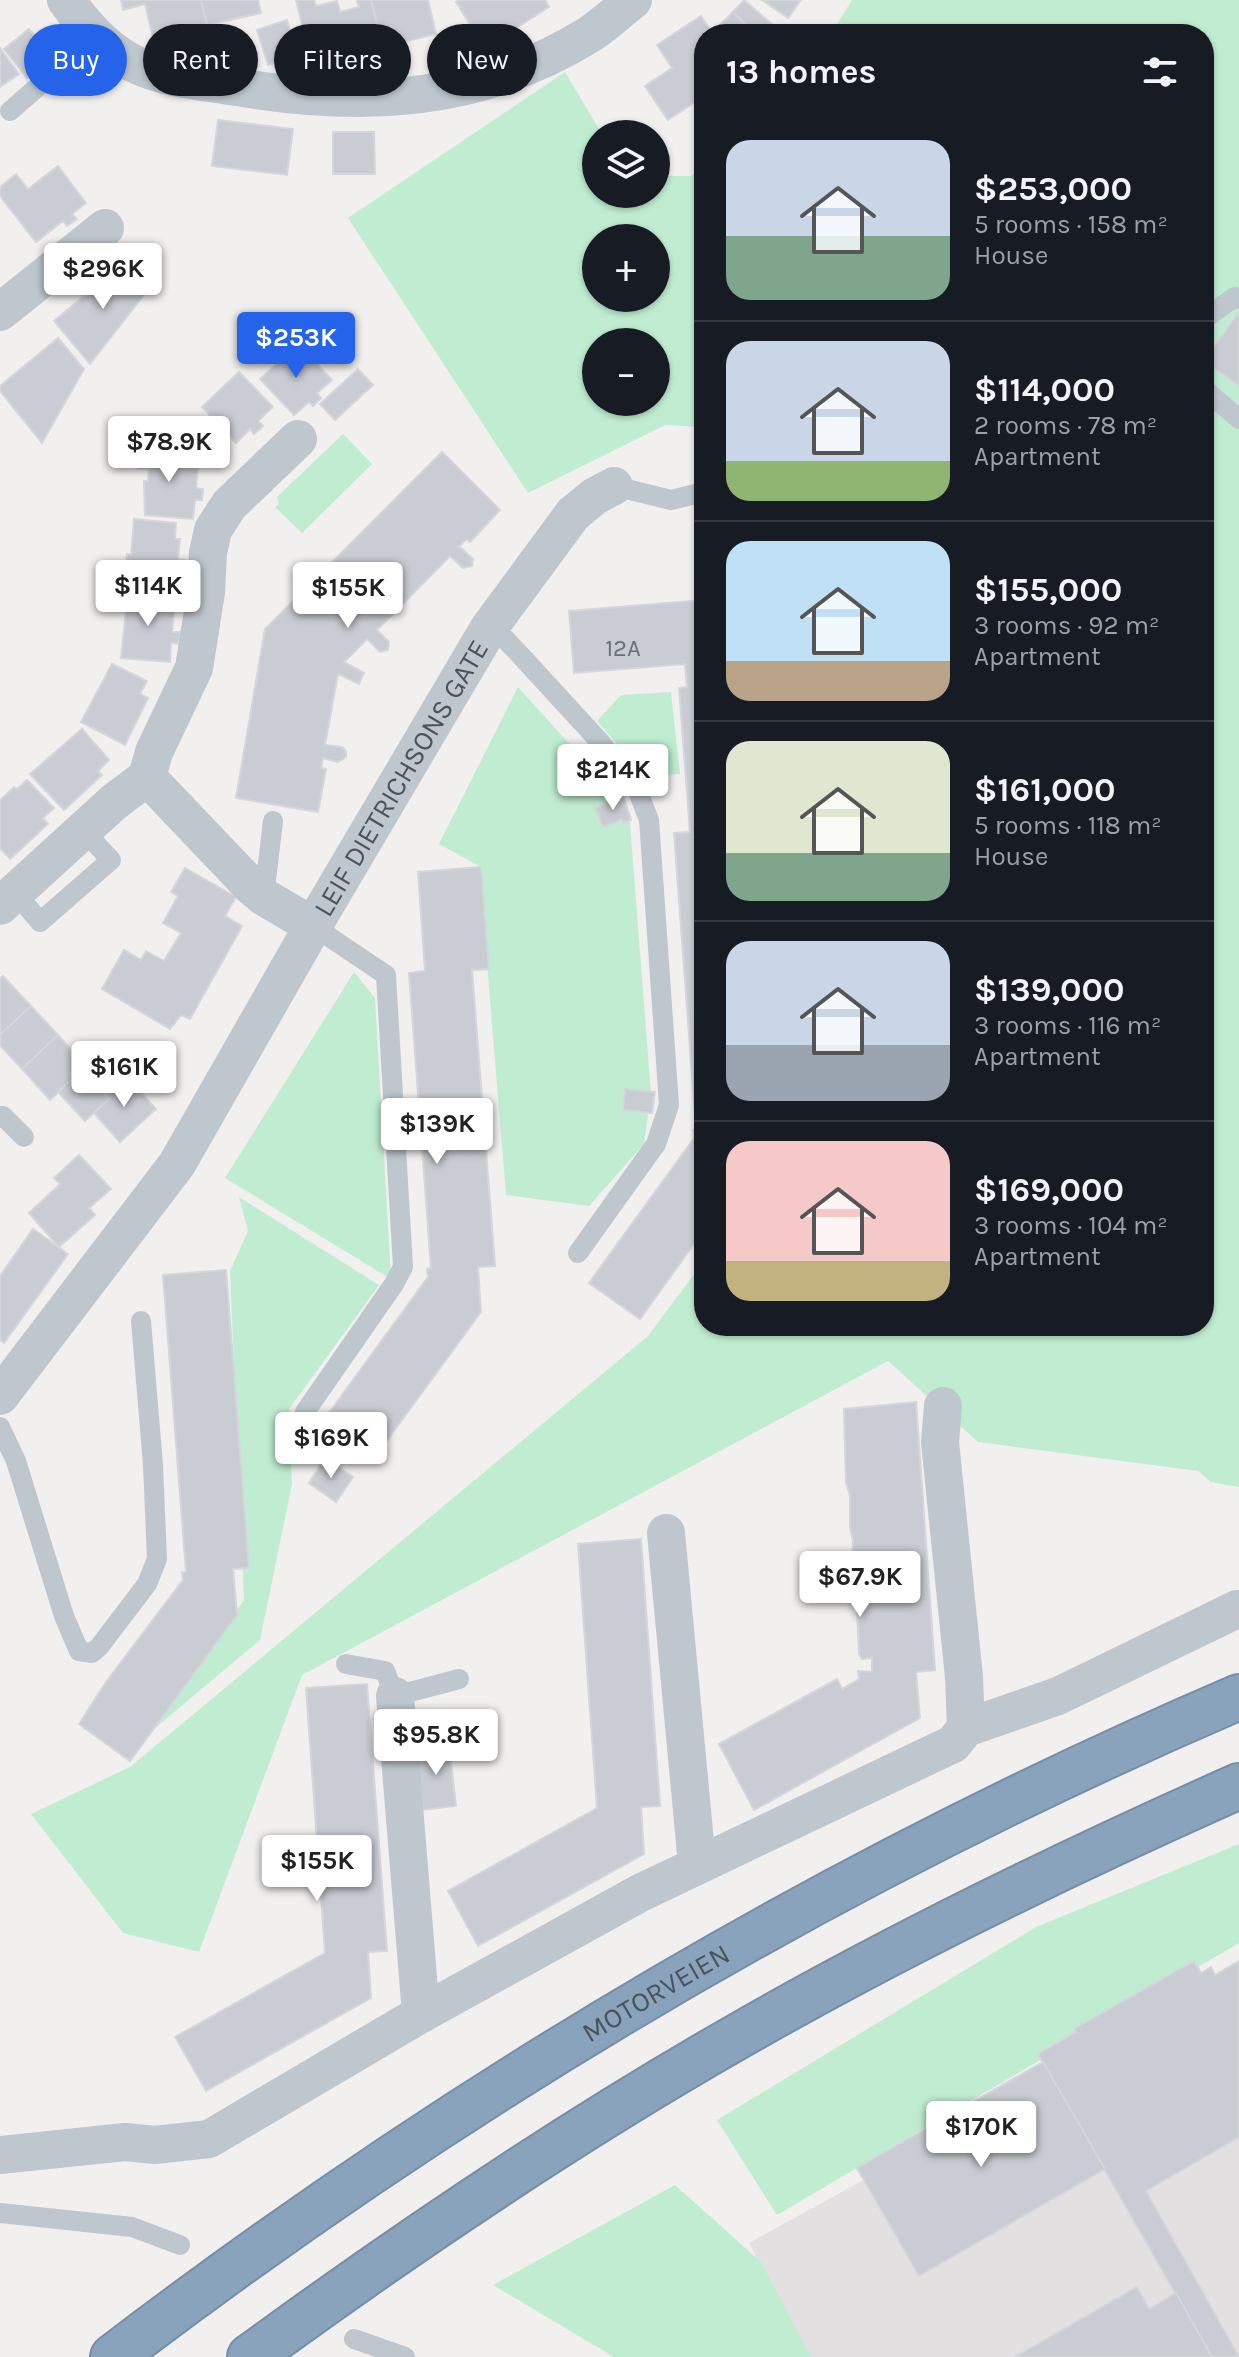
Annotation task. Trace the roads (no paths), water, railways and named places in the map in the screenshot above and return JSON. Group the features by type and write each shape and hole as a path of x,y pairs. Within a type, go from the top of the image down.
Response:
{"highway":[{"name":"MOTORVEIEN","path":"113,2357 198,2292 335,2195 507,2081 693,1968 838,1888 1064,1776 1239,1697"},
{"path":"250,2357 378,2264 551,2150 734,2038 880,1958 1072,1862 1239,1786"}],"street":[{"path":"75,13 126,62 171,78 256,90 368,99 427,94 474,84 523,67 590,34 633,0"},
{"path":"0,312 105,228"},
{"path":"8,899 131,787 147,777 154,752 194,668 213,530 229,505 298,439"},
{"name":"LEIF DIETRICHSONS GATE","path":"0,1396 177,1164 489,628 573,514 595,496 614,486"},
{"path":"147,777 264,897 313,926"},
{"path":"943,1406 940,1442 964,1677 966,1728"},
{"path":"666,1533 697,1864"},
{"path":"0,2155 125,2142 155,2145 209,2139 421,2014 697,1864 953,1744 966,1728 1058,1696 1237,1609"},
{"path":"395,1696 421,2014"}],"lane":[{"path":"10,111 62,66 75,13"},
{"path":"1214,312 1235,297 1239,299"},
{"path":"1214,398 1239,419"},
{"path":"614,486 671,500 694,494"},
{"name":"LEIF DIETRICHSONS GATE","path":"489,628 514,648 601,743 637,789 649,820 669,1105 656,1144 578,1253"},
{"path":"264,897 273,821"},
{"name":"LEIF DIETRICHSONS GATE","path":"303,1447 305,1412 403,1267 386,975 313,926"},
{"path":"0,1116 24,1137"},
{"path":"0,1427 16,1461 64,1616 79,1651 92,1653 147,1584 157,1559 141,1321"},
{"path":"346,1664 385,1671 395,1696 459,1679"},
{"path":"0,2213 132,2227 180,2245"},
{"path":"354,2339 405,2357"}]}
